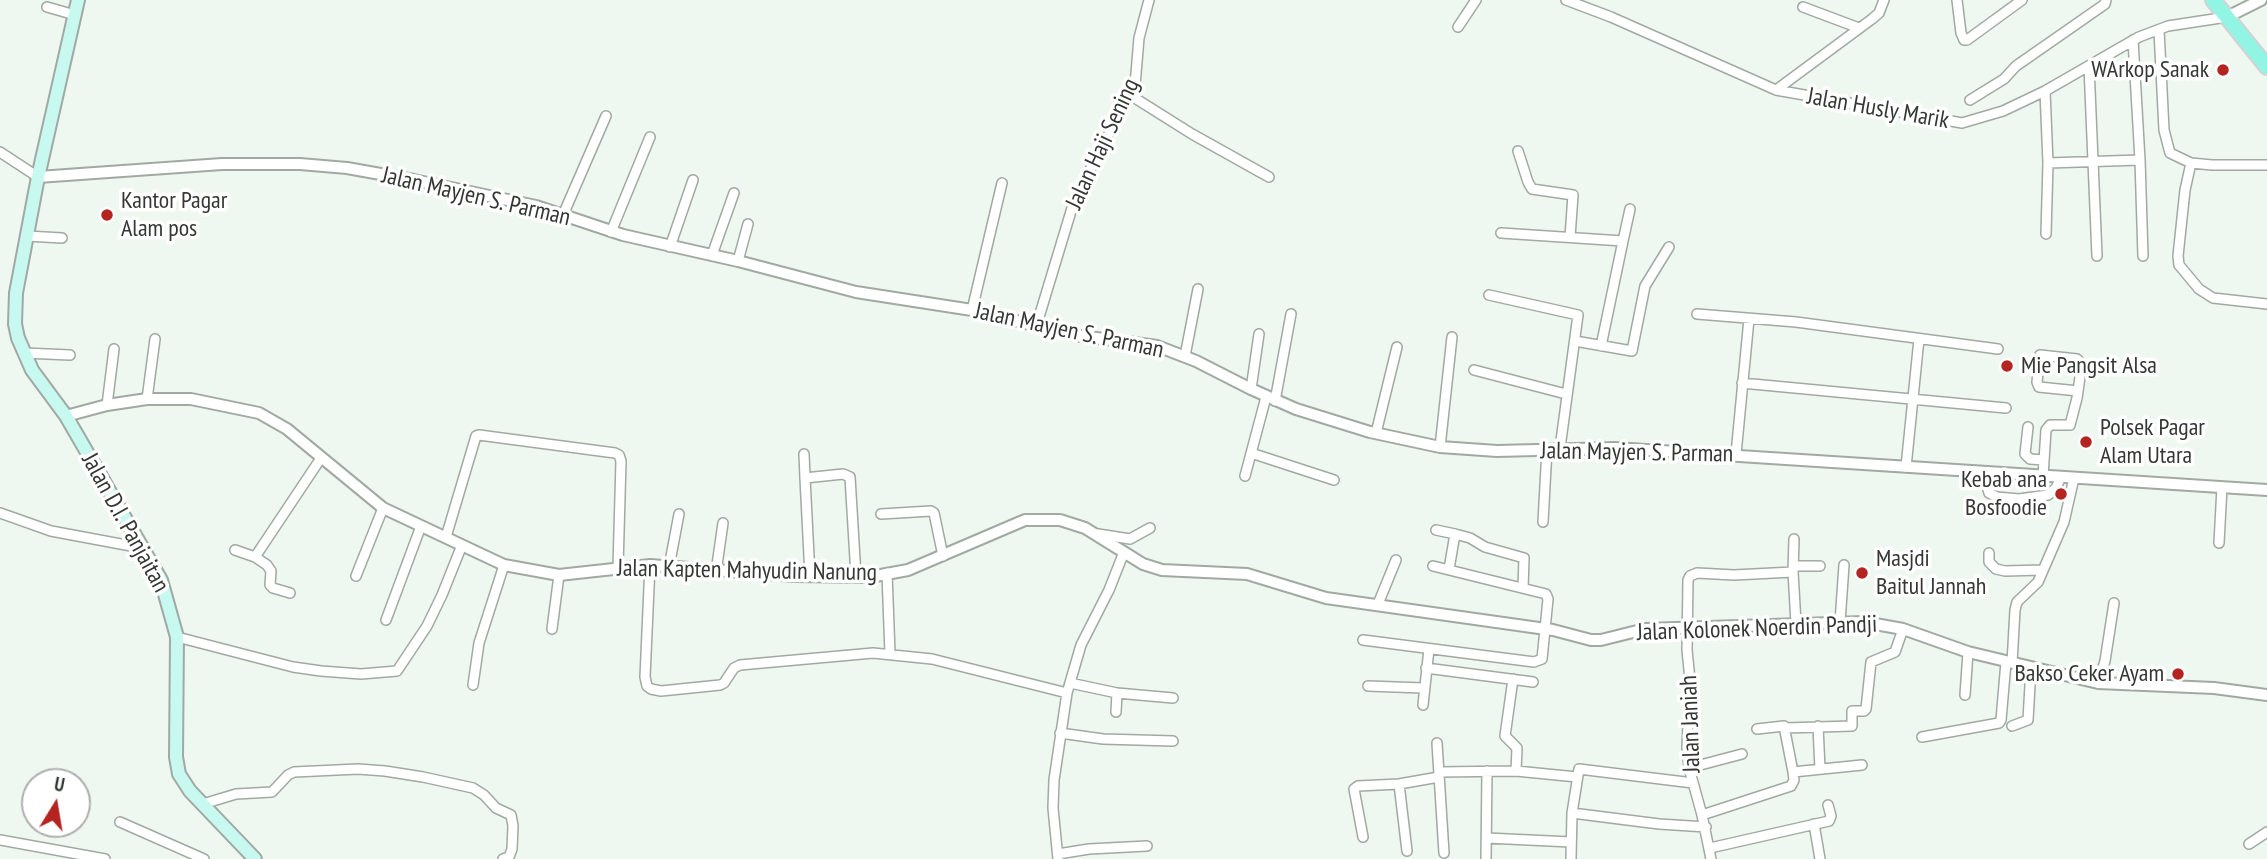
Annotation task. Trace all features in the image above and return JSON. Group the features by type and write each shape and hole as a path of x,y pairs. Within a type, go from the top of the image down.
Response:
{"main road":[{"name":"Jalan D.I. Panjaitan","path":"78,0 38,177 15,308 15,324 24,353 44,389 66,416 161,580 177,636 176,757 179,774 190,791 255,859"},
{"path":"2213,0 2267,67"}],"street":[{"name":"Jalan Haji Sening","path":"1036,327 1075,198 1135,85 1139,38 1149,0"},
{"path":"1458,27 1476,0"},
{"name":"Jalan Husly Marik","path":"1566,0 1611,17 1776,90 1962,123 2003,111 2045,91 2133,40 2159,30 2210,18 2227,17"},
{"path":"1776,90 1879,13 1884,0"},
{"path":"1957,0 1961,33 1967,40 2022,0"},
{"path":"1970,100 2004,79 2016,66 2105,4 2106,0"},
{"path":"2227,17 2259,1"},
{"path":"47,7 75,15"},
{"path":"1803,7 1859,28"},
{"path":"2159,30 2166,141 2171,153 2191,163 2227,166 2267,164"},
{"path":"2133,40 2143,256"},
{"path":"2090,66 2097,256"},
{"path":"2045,91 2049,189 2046,234"},
{"path":"1130,95 1269,177"},
{"path":"563,215 606,116"},
{"path":"611,232 650,137"},
{"path":"1518,151 1532,189 1573,195 1570,237"},
{"path":"0,152 38,177"},
{"path":"2048,163 2140,160"},
{"path":"2191,163 2183,203 2179,265 2199,289 2213,298 2267,304"},
{"name":"Jalan Mayjen S. Parman","path":"38,177 222,164 313,165 414,180 503,198 611,232 856,292 972,310 1094,339 1143,343 1185,356 1270,399 1315,416 1440,447 1497,451 1615,448 1736,454 2266,491"},
{"path":"670,247 693,180"},
{"path":"972,310 1002,183"},
{"path":"712,255 734,193"},
{"path":"1601,346 1630,209"},
{"path":"738,261 748,224"},
{"path":"1501,233 1623,241"},
{"path":"27,236 62,238"},
{"path":"1575,341 1632,351 1645,286 1669,247"},
{"path":"1185,356 1198,289"},
{"path":"1489,295 1576,313 1579,320 1559,448"},
{"path":"1245,476 1270,399 1291,314"},
{"path":"1696,314 1796,322 1998,349"},
{"path":"1736,454 1749,318"},
{"path":"1251,389 1259,334"},
{"path":"1440,447 1452,337"},
{"path":"147,399 155,339"},
{"path":"1906,467 1919,339"},
{"path":"1376,433 1397,347"},
{"path":"107,405 114,349"},
{"path":"24,353 70,355"},
{"path":"2043,476 2046,430 2050,425 2070,425 2078,391 2081,363 2070,358 2040,355 2037,382 2039,387 2078,391"},
{"path":"1474,370 1566,394"},
{"path":"1742,383 2006,408"},
{"name":"Jalan Kapten Mahyudin Nanung","path":"66,416 107,405 147,399 191,399 259,412 287,429 383,508 504,565 559,575 650,565 716,572 810,576 887,573 908,569 943,556 1025,520 1060,520 1093,533 1124,552"},
{"path":"2028,427 2025,454 2030,459 2044,460"},
{"path":"446,537 476,436 615,453 621,461 618,567"},
{"path":"1543,522 1547,449"},
{"path":"1251,453 1334,480"},
{"path":"804,454 810,576"},
{"path":"255,558 321,458"},
{"path":"1983,472 1989,493 2019,499 2048,495 2062,477"},
{"path":"805,478 843,474 850,477 856,576"},
{"path":"1922,737 1999,723 2016,606 2035,587 2064,522 2074,478"},
{"path":"2219,543 2222,487"},
{"path":"356,576 383,508"},
{"path":"0,513 51,531 142,548"},
{"path":"881,514 934,513 943,556"},
{"path":"669,567 679,514"},
{"path":"716,572 723,523"},
{"path":"386,621 421,526"},
{"path":"1093,533 1130,539 1150,528"},
{"path":"1436,530 1470,538 1485,547 1524,558 1523,588"},
{"path":"1449,569 1455,534"},
{"path":"1794,539 1796,623"},
{"path":"177,636 293,667 361,674 397,671 427,626 462,545"},
{"path":"235,550 267,565 271,571 270,584 273,588 289,593"},
{"path":"1124,552 1082,645 1069,688 1056,759 1053,808 1058,856 1089,849 1147,846"},
{"name":"Jalan Kolonek Noerdin Pandji","path":"1124,552 1143,564 1162,570 1247,574 1318,596 1544,630 1591,640 1645,629 1840,622 1881,624 1968,652 2098,683 2214,688 2267,695"},
{"path":"1989,554 1989,562 1996,569 2042,570"},
{"path":"1378,604 1396,561"},
{"path":"473,685 479,643 504,565"},
{"path":"650,565 645,677 650,689 660,691 720,685 734,668 740,665 856,654 890,654 932,659 1069,688 1173,698"},
{"path":"1840,622 1844,565"},
{"path":"1363,640 1540,662 1544,656 1548,599 1546,594 1433,566"},
{"path":"1793,569 1820,566"},
{"name":"Jalan Janiah","path":"1712,859 1689,768 1687,587 1692,574 1734,575 1793,569"},
{"path":"887,573 890,654"},
{"path":"552,629 559,575"},
{"path":"2098,683 2105,661 2114,603"},
{"path":"1757,729 1781,726 1850,727 1852,711 1866,711 1871,662 1895,652 1903,629"},
{"path":"1423,705 1429,649"},
{"path":"1965,695 1968,652"},
{"path":"1426,668 1534,682"},
{"path":"2012,726 2028,720 2031,668"},
{"path":"1513,679 1505,736 1516,745 1516,771"},
{"path":"1368,686 1423,688"},
{"path":"1116,712 1117,694"},
{"path":"1818,726 1819,769"},
{"path":"1702,815 1791,786 1794,780 1785,728"},
{"path":"1060,733 1103,739 1173,741"},
{"path":"1437,743 1444,853"},
{"path":"1689,768 1742,754"},
{"path":"1793,772 1862,765"},
{"path":"1571,859 1572,813 1578,771 1583,768 1693,783"},
{"path":"203,804 236,794 272,792 294,772 358,769 423,777 473,788 496,808 511,815 512,849 509,857 503,859"},
{"path":"1486,859 1487,771"},
{"path":"1363,837 1354,789 1357,786 1399,784 1439,774 1487,771 1577,777"},
{"path":"1399,784 1407,851"},
{"path":"1710,848 1830,820 1828,805"},
{"path":"1572,813 1706,827"},
{"path":"120,822 204,859"},
{"path":"1814,824 1820,859"},
{"path":"2249,844 2267,832"},
{"path":"1487,838 1571,842"},
{"path":"0,840 106,859"}],"place":[{"name":"WArkop Sanak","path":"2223,70"},
{"name":"Kantor Pagar Alam pos","path":"107,215"},
{"name":"Mie Pangsit Alsa","path":"2007,366"},
{"name":"Polsek Pagar Alam Utara","path":"2086,442"},
{"name":"Kebab ana Bosfoodie","path":"2061,494"},
{"name":"Masjdi Baitul Jannah","path":"1862,573"},
{"name":"Bakso Ceker Ayam","path":"2178,674"}]}
